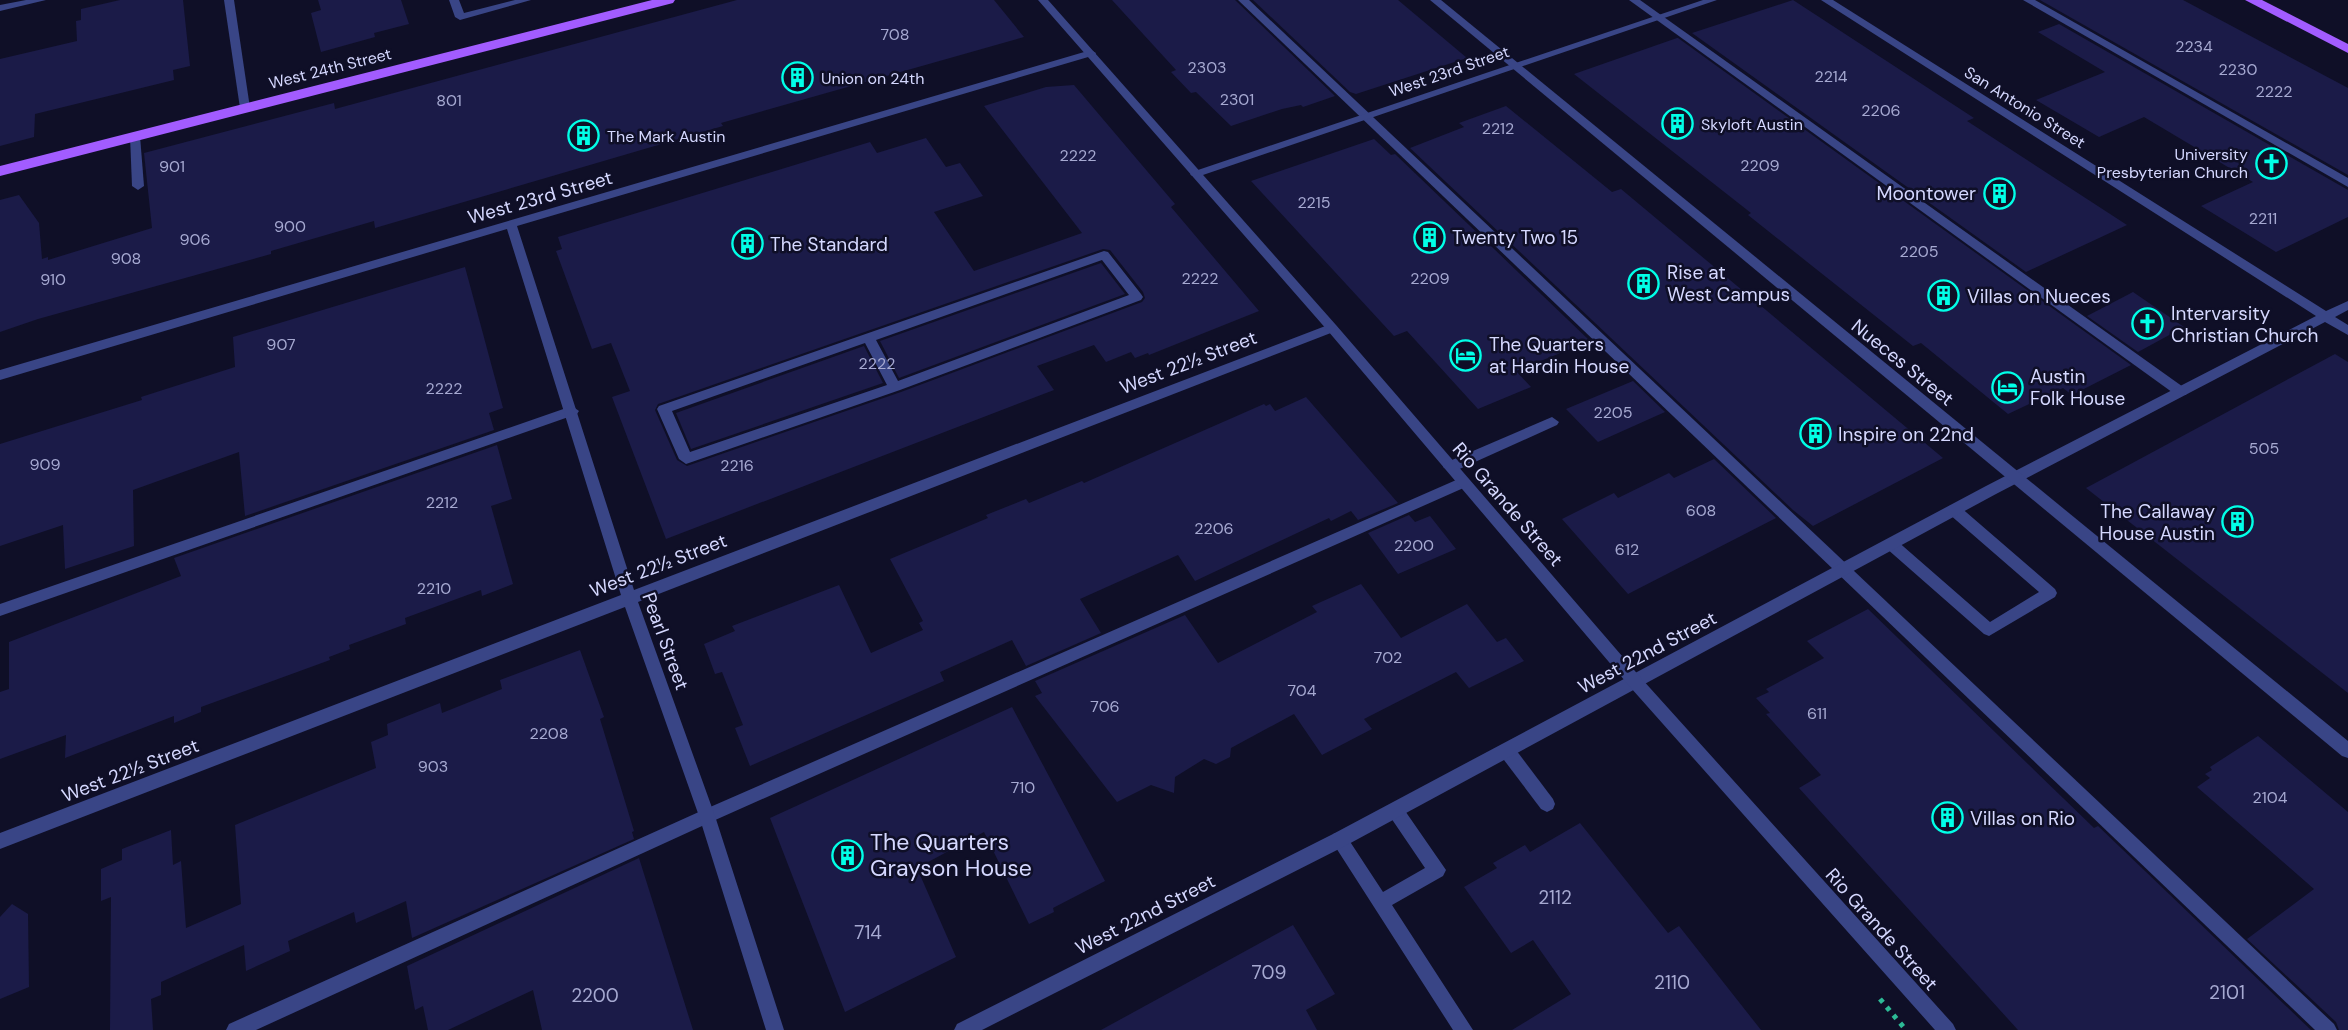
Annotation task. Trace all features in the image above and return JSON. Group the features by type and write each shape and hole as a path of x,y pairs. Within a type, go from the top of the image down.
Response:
{"main road":[{"name":"West 24th Street","path":"0,171 643,3 668,0"},
{"path":"2252,0 2348,49"}],"street":[{"path":"0,8 41,0"},
{"path":"229,0 245,108"},
{"path":"454,0 460,17 527,0"},
{"name":"Rio Grande Street","path":"1043,0 1332,328 1636,683 1947,1030"},
{"path":"1243,0 2328,1030"},
{"name":"Nueces Street","path":"1435,0 2348,751"},
{"path":"1634,0 2181,392"},
{"name":"West 23rd Street","path":"1196,174 1712,0"},
{"name":"San Antonio Street","path":"1826,0 2348,331"},
{"path":"2028,0 2348,183"},
{"name":"West 23rd Street","path":"0,375 1091,52"},
{"path":"135,136 138,186"},
{"name":"Pearl Street","path":"511,224 629,596 707,816 775,1030"},
{"path":"1104,255 1137,297 895,387 686,459 664,409 868,337 1104,255"},
{"name":"West 22nd Street","path":"963,1030 1339,840 2014,478 2348,305"},
{"name":"West 22½ Street","path":"0,841 629,596 1332,328"},
{"path":"868,337 895,387"},
{"path":"0,610 572,411"},
{"path":"1450,467 1552,422"},
{"path":"234,1030 707,816 1464,482"},
{"path":"1891,544 1989,630 2050,593 1954,510"},
{"path":"1507,751 1547,804"},
{"path":"1380,903 1437,870 1395,810"},
{"path":"1339,840 1464,1030"}],"building":[{"path":"120,0 183,0 190,66 173,70 174,80 35,114 34,137 0,146 0,59 77,41 76,21 81,20 81,9"},
{"path":"318,0 401,0 409,24 321,52 311,13 321,10"},
{"path":"737,0 994,0 1024,37 721,123 723,126 375,228 374,221 271,251 271,254 0,332 0,200 19,195 39,223 42,259 48,257 48,260 152,228 144,153 334,103 335,109"},
{"path":"1112,0 1235,0 1335,96 1303,107 1301,105 1282,109 1231,126 1196,92 1191,93 1171,72 1176,70"},
{"path":"1253,0 1398,0 1467,58 1356,94 1350,92"},
{"path":"1793,0 1974,118 1967,121 2127,225 2026,272 1692,33"},
{"path":"2040,0 2183,0 2348,88 2348,175"},
{"name":"University Presbyterian Church","path":"2059,24 2348,190 2348,217 2276,252 2201,206 2253,182 2144,117 2099,137 2036,100 2105,72 2038,32"},
{"path":"1678,38 2131,365 2072,395 2063,388 2008,414 1921,343 1913,346 1748,215 1751,213 1574,74"},
{"path":"1074,85 1175,204 1171,207 1259,311 1149,355 1148,353 1135,358 1131,352 1106,362 1094,345 1037,366 1054,390 666,539 612,397 630,391 611,343 592,349 556,251 562,249 558,237 870,142 877,153 926,138 946,167 960,163 983,196 934,212 974,271 1082,233 984,106 1046,87","holes":["1103,249 1110,250 1143,292 1145,298 1142,302 901,392 687,466 677,460 655,410 658,404"]},
{"path":"1506,106 1612,192 1621,189 1943,458 1813,526 1793,510 1410,148 1464,127 1459,123"},
{"path":"1374,139 1391,155 1395,154 1590,341 1516,371 1531,387 1478,409 1407,331 1394,336 1251,181"},
{"path":"1101,263 1125,294 899,378 880,341"},
{"path":"465,267 503,408 489,413 494,430 245,516 239,452 133,490 134,546 65,569 63,525 0,546 0,444 142,400 141,397 235,367 233,337"},
{"name":"Intervarsity Christian Church","path":"2133,292 2184,327 2138,352 2087,316"},
{"path":"864,346 883,383 691,449 676,413"},
{"name":"The Callaway House Austin","path":"2335,354 2348,362 2348,693 2086,488"},
{"path":"1633,381 1665,412 1598,442 1566,409"},
{"path":"1306,397 1398,503 1358,520 1351,511 1331,521 1329,518 1195,581 1178,555 1080,599 1101,633 1026,666 1012,640 940,672 944,681 750,766 735,728 743,725 722,672 715,674 704,644 735,631 732,626 839,585 871,653 923,630 919,623 923,621 890,559 1026,499 1029,503 1082,481 1084,483 1264,404 1270,404 1275,411"},
{"path":"497,445 512,499 491,506 513,584 482,596 481,590 405,618 406,624 349,645 350,649 329,657 330,660 201,707 201,712 174,723 174,716 65,758 66,735 0,759 0,692 9,689 9,642 181,576 174,558"},
{"path":"1714,459 1776,518 1628,594 1562,519 1614,493 1618,498 1669,473 1674,478"},
{"path":"1409,515 1415,522 1430,516 1456,549 1398,574 1368,533"},
{"path":"1361,584 1401,638 1467,604 1497,642 1506,638 1524,661 1469,688 1456,672 1364,719 1372,729 1322,755 1294,714 1231,748 1230,757 1216,764 1204,759 1175,777 1174,793 1151,785 1117,802 1035,696 1042,693 1035,681 1185,615 1218,663 1317,612 1312,606"},
{"name":"Villas on Rio","path":"1868,609 2094,828 2098,826 2311,1030 2018,1030 1799,788 1821,775 1766,714 1770,713 1756,698 1769,692 1766,689 1824,658 1807,641"},
{"path":"580,650 604,717 600,719 634,831 634,839 412,938 406,901 356,923 354,912 288,941 290,951 246,971 244,945 161,982 161,995 151,999 153,1030 110,1030 111,897 101,901 101,869 122,860 122,849 171,830 173,865 181,861 186,928 241,904 235,825 376,768 371,742 388,735 387,724 440,703 442,713 502,689 500,680"},
{"name":"The Quarters Grayson House","path":"1012,707 1105,881 1053,908 1054,912 1029,924 984,832 917,868 956,957 845,1012 770,818"},
{"path":"2258,736 2348,812 2348,1030 2339,1030 2336,1022 2247,939 2314,889 2197,787 2210,778 2205,774 2212,770 2210,767"},
{"path":"1580,823 1668,933 1679,926 1761,1030 1512,1030 1571,994 1533,940 1511,953 1464,887 1497,868 1493,863 1525,845 1530,852"},
{"path":"639,858 693,1030 542,1030 533,990 448,1030 428,1030 423,1006 415,1010 407,966"},
{"path":"12,904 28,914 29,987 0,999 0,917"},
{"path":"1293,925 1335,994 1306,1010 1317,1030 1101,1030"}],"place":[{"name":"Union on 24th","path":"798,78"},
{"name":"Skyloft Austin","path":"1678,124"},
{"name":"The Mark Austin","path":"584,136"},
{"name":"University Presbyterian Church","path":"2271,163"},
{"name":"Moontower","path":"1999,193"},
{"name":"Twenty Two 15","path":"1429,237"},
{"name":"The Standard","path":"747,244"},
{"name":"Rise at West Campus","path":"1644,283"},
{"name":"Villas on Nueces","path":"1944,296"},
{"name":"Intervarsity Christian Church","path":"2148,324"},
{"name":"The Quarters at Hardin House","path":"1466,355"},
{"name":"Austin Folk House","path":"2007,387"},
{"name":"Inspire on 22nd","path":"1815,434"},
{"name":"The Callaway House Austin","path":"2238,522"},
{"name":"Villas on Rio","path":"1947,818"},
{"name":"The Quarters Grayson House","path":"847,855"}]}
